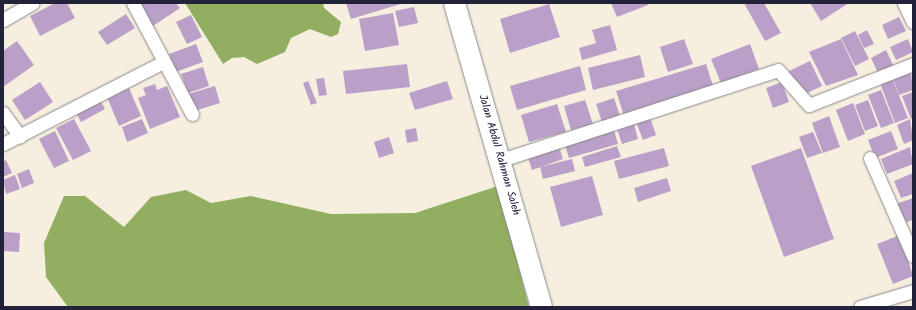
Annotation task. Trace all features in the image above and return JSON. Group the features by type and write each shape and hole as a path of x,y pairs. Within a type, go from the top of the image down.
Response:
{"main road":[{"name":"Jalan Abdul Rahman Saleh","path":"454,3 502,160 541,307"}],"street":[{"path":"3,20 32,3"},
{"path":"132,3 192,114"},
{"path":"904,3 913,22"},
{"path":"3,144 163,62"},
{"path":"502,160 778,70 809,105 913,64"},
{"path":"3,114 20,136"},
{"path":"870,158 913,256"},
{"path":"860,307 913,291"}],"green space":[{"path":"185,3 323,3 324,8 341,22 338,34 331,37 310,29 291,38 285,52 257,64 244,57 232,58 223,64"},
{"path":"498,186 529,307 68,307 46,277 44,243 64,196 85,196 124,227 151,197 186,190 211,203 251,196 331,214 415,213"}],"building":[{"path":"55,3 67,3 75,18 40,36 30,16"},
{"path":"139,3 176,3 180,8 153,26"},
{"path":"346,3 404,3 351,19"},
{"path":"611,3 647,3 648,5 617,17"},
{"path":"744,3 764,3 781,33 765,41"},
{"path":"810,3 849,3 821,21"},
{"path":"549,4 560,37 510,53 500,19"},
{"path":"414,7 418,23 399,27 395,11"},
{"path":"393,13 399,45 365,51 359,19"},
{"path":"126,14 135,28 107,45 98,32"},
{"path":"191,15 202,37 187,44 176,22"},
{"path":"899,17 906,31 888,39 882,25"},
{"path":"610,25 617,50 582,60 579,48 596,43 592,30"},
{"path":"867,30 874,44 864,48 858,35"},
{"path":"855,31 869,59 855,66 841,38"},
{"path":"684,39 693,64 668,72 660,47"},
{"path":"841,39 858,75 826,86 809,52"},
{"path":"908,39 913,52 896,60 890,47"},
{"path":"17,41 34,65 3,87 3,51"},
{"path":"196,44 203,62 176,72 169,54"},
{"path":"750,44 759,69 721,83 711,59"},
{"path":"886,50 893,65 878,73 871,58"},
{"path":"640,55 645,77 593,90 588,68"},
{"path":"810,61 822,86 801,96 789,71"},
{"path":"407,64 410,87 346,94 343,71"},
{"path":"706,64 714,89 624,116 616,91"},
{"path":"580,66 586,90 517,110 510,86"},
{"path":"203,67 209,86 188,93 181,74"},
{"path":"911,73 913,90 899,95 893,79"},
{"path":"324,78 327,95 319,96 316,79"},
{"path":"892,78 908,118 895,123 880,83"},
{"path":"308,81 317,103 311,105 303,83"},
{"path":"447,81 453,99 415,110 409,93"},
{"path":"40,82 53,102 25,120 12,100"},
{"path":"782,82 789,102 773,108 766,88"},
{"path":"155,84 157,90 167,86 180,117 150,129 138,98 146,95 143,88"},
{"path":"215,86 220,103 194,111 188,94"},
{"path":"129,88 141,116 119,126 107,97"},
{"path":"881,90 894,123 881,128 868,95"},
{"path":"913,92 913,118 911,119 902,96"},
{"path":"99,98 105,109 81,122 75,111"},
{"path":"614,98 620,116 602,122 596,104"},
{"path":"585,100 593,124 571,130 564,106"},
{"path":"868,100 878,126 865,131 855,105"},
{"path":"853,103 865,134 848,141 836,110"},
{"path":"557,104 566,132 529,142 521,115"},
{"path":"829,116 840,147 823,153 812,123"},
{"path":"650,117 656,135 643,140 636,122"},
{"path":"74,119 91,151 73,160 56,128"},
{"path":"142,119 148,133 127,142 122,127"},
{"path":"910,119 913,140 904,144 897,125"},
{"path":"634,124 638,139 622,144 617,129"},
{"path":"613,127 618,144 569,158 564,142"},
{"path":"416,128 418,141 407,143 405,130"},
{"path":"55,131 69,161 54,168 39,139"},
{"path":"891,131 898,149 875,158 868,140"},
{"path":"813,132 822,153 807,158 799,137"},
{"path":"389,137 394,153 379,158 374,142"},
{"path":"558,143 563,159 532,170 527,154"},
{"path":"617,146 621,157 585,167 582,157"},
{"path":"910,147 913,164 887,174 881,159"},
{"path":"664,148 669,166 619,179 614,161"},
{"path":"801,148 834,239 784,257 751,166"},
{"path":"572,159 575,171 543,179 540,167"},
{"path":"6,160 12,173 3,177 3,162"},
{"path":"29,169 34,183 22,188 17,174"},
{"path":"913,173 913,194 901,198 894,181"},
{"path":"15,175 20,189 6,194 3,180"},
{"path":"592,176 603,215 561,227 550,187"},
{"path":"667,178 671,191 638,202 634,188"},
{"path":"913,198 913,220 904,223 896,204"},
{"path":"3,232 20,233 19,252 3,251"},
{"path":"900,235 913,276 893,284 877,244"}]}
